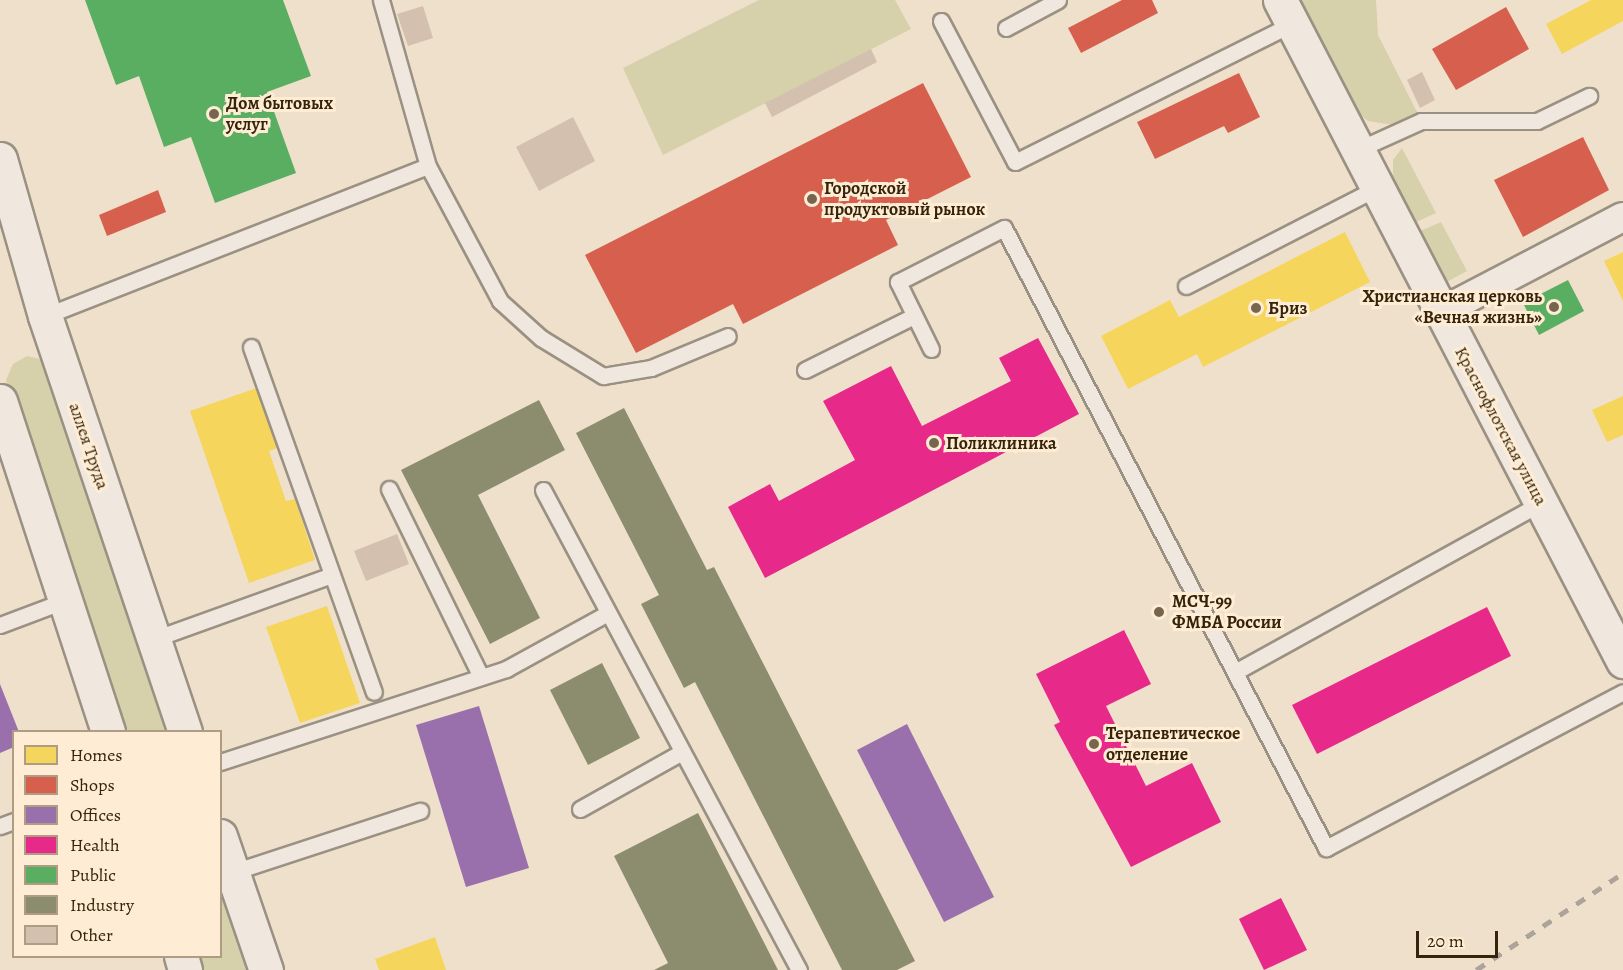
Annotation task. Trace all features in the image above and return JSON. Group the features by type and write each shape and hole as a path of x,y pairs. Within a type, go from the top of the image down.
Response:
{"street":[{"name":"Краснофлотская улица","path":"1286,12 1623,661"},
{"name":"аллея Труда","path":"0,159 45,316 184,730"},
{"path":"1441,312 1623,217"},
{"path":"0,401 107,730"},
{"path":"222,842 266,970"}],"lane":[{"path":"381,0 428,166 500,301 541,338 603,376 651,368 728,336"},
{"path":"1006,28 1059,0"},
{"path":"941,21 1015,162 1286,12"},
{"path":"1357,150 1421,121 1537,121 1589,96"},
{"path":"45,316 428,166"},
{"path":"1186,286 1377,188"},
{"path":"930,349 898,282 1004,228 1326,848 1623,692"},
{"path":"805,370 914,316"},
{"path":"251,347 374,692"},
{"path":"389,489 481,678"},
{"path":"543,490 799,970"},
{"path":"1235,672 1541,503"},
{"path":"154,639 332,575"},
{"path":"0,625 66,600"},
{"path":"222,761 481,678 608,613"},
{"path":"580,809 682,752"},
{"path":"233,872 420,811"}],"shaded area":[{"path":"759,0 895,0 911,29 663,155 623,68"},
{"path":"1300,0 1376,0 1378,35 1418,114 1394,125 1368,121 1358,113"},
{"path":"1402,148 1436,213 1414,223 1393,180 1393,160"},
{"path":"1441,222 1467,271 1443,284 1418,232"},
{"path":"27,356 44,360 173,730 122,730 6,380 13,364"},
{"path":"222,878 252,970 202,970 197,958 222,958"}],"building: Homes":[{"path":"1591,0 1623,0 1623,21 1562,54 1546,24"},
{"name":"Бриз","path":"1345,232 1370,282 1203,367 1197,354 1128,389 1101,336 1170,300 1179,317"},
{"path":"1623,252 1623,301 1604,261"},
{"path":"257,388 277,448 269,451 286,501 295,499 315,560 249,583 190,411"},
{"path":"1623,396 1623,435 1607,442 1592,410"},
{"path":"327,606 360,703 300,723 266,627"},
{"path":"435,937 446,970 379,970 375,959"}],"building: Shops":[{"path":"1122,0 1152,0 1158,13 1081,53 1068,28"},
{"path":"1506,7 1529,49 1456,90 1432,49"},
{"path":"1239,73 1260,117 1228,133 1224,126 1155,159 1137,122"},
{"name":"Городской продуктовый рынок","path":"923,83 971,177 886,220 898,245 743,324 733,304 636,353 585,255"},
{"path":"1583,137 1609,190 1523,237 1494,180"},
{"path":"158,190 166,212 107,236 99,215"}],"building: Offices":[{"path":"0,684 18,730 12,730 12,748 0,753"},
{"path":"479,706 529,868 466,887 416,725"},
{"path":"907,724 994,897 944,922 857,750"}],"building: Health":[{"name":"Поликлиника","path":"1038,338 1079,414 765,578 728,507 770,484 779,501 855,460 823,401 891,366 922,426 1011,381 999,358"},
{"path":"1487,607 1511,656 1317,754 1292,705"},
{"name":"Терапевтическое отделение","path":"1124,630 1151,684 1106,706 1146,786 1192,763 1221,822 1131,867 1054,725 1060,722 1036,674"},
{"path":"1281,898 1307,950 1264,970 1239,919"}],"building: Public":[{"name":"Дом бытовых услуг","path":"85,0 283,0 311,76 267,92 296,173 215,203 191,137 164,147 139,76 116,85"},
{"name":"Христианская церковь «Вечная жизнь»","path":"1568,280 1584,311 1539,335 1523,303"}],"building: Industry":[{"path":"539,400 565,450 478,495 540,618 490,644 401,470"},
{"path":"624,408 707,570 714,567 915,961 897,970 842,970 695,682 684,688 641,604 659,595 576,433"},
{"path":"602,663 640,738 588,765 550,690"},
{"path":"698,813 778,970 654,970 668,963 614,856"}],"building: Other":[{"path":"423,6 433,38 408,46 397,14"},
{"path":"871,49 877,62 772,117 765,103"},
{"path":"1422,72 1435,100 1420,108 1407,80"},
{"path":"573,117 595,161 539,191 516,147"},
{"path":"397,534 409,564 366,581 354,551"}],"railway":[{"path":"1476,970 1623,873"}],"place":[{"name":"Дом бытовых услуг","path":"214,114"},
{"name":"Городской продуктовый рынок","path":"812,199"},
{"name":"Христианская церковь «Вечная жизнь»","path":"1554,307"},
{"name":"Бриз","path":"1256,308"},
{"name":"Поликлиника","path":"934,443"},
{"name":"МСЧ-99 ФМБА России","path":"1159,612"},
{"name":"Терапевтическое отделение","path":"1094,744"}]}
